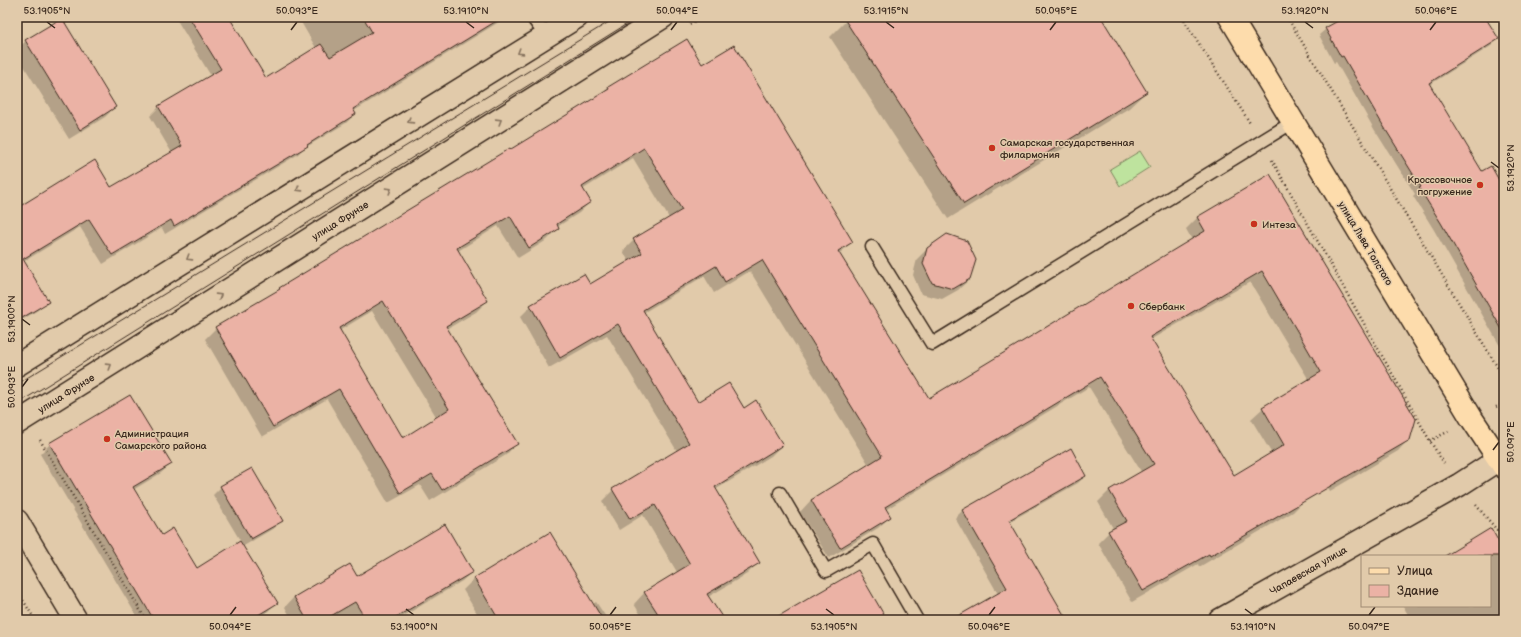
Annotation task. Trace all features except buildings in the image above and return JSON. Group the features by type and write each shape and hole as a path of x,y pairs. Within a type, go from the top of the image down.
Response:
{"main road":[{"path":"17,364 577,17"},
{"name":"улица Фрунзе","path":"17,423 663,17"},
{"name":"улица Льва Толстого","path":"1230,17 1472,419 1502,461"},
{"name":"Чапаевская улица","path":"1220,620 1502,461"},
{"path":"17,521 76,620"}],"lane":[{"path":"532,17 546,36"},
{"path":"872,247 932,344 1293,122"},
{"path":"780,493 826,571 874,544 917,620"}],"path":[{"path":"1182,17 1261,141 1430,441 1459,485 1497,530 1504,541"},
{"path":"1287,17 1504,378"},
{"path":"37,435 146,620"},
{"path":"1497,530 1504,524"},
{"path":"17,590 35,620"}],"green space":[{"path":"1140,151 1150,167 1120,186 1110,169"}],"tram line":[{"path":"17,384 617,17"},
{"path":"17,404 638,17"}],"place":[{"name":"Самарская государственная филармония","path":"992,148"},
{"name":"Кроссовочное погружение","path":"1480,185"},
{"name":"Интеза","path":"1254,224"},
{"name":"Сбербанк","path":"1131,306"},
{"name":"Администрация Самарского района","path":"107,439"}]}
